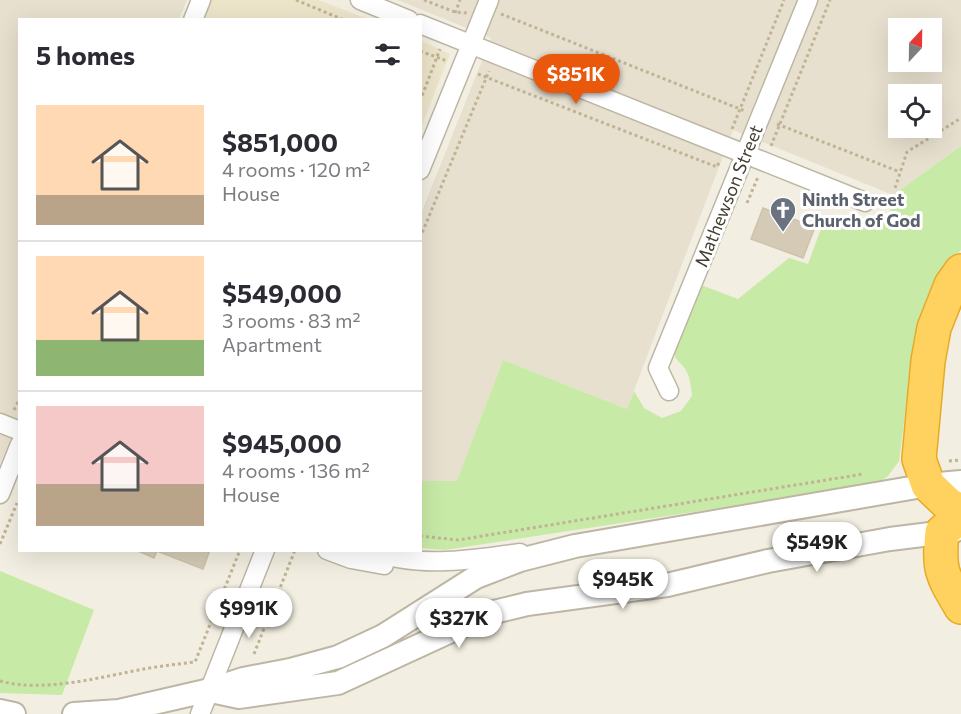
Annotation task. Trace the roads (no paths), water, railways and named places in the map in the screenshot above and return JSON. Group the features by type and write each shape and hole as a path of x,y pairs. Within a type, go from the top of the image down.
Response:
{"highway":[{"path":"961,271 951,285 934,328 928,361 919,459 925,475 950,506 956,522 939,559 945,579 961,607"}],"street":[{"path":"194,18 201,0"},
{"path":"360,0 404,18"},
{"name":"Mathewson Street","path":"669,391 658,368 808,0"},
{"path":"422,165 471,44 495,9"},
{"path":"422,25 865,202"},
{"path":"0,423 18,430"},
{"path":"0,494 18,449"},
{"path":"74,714 119,711 338,657 383,636 476,577 520,560 575,546 925,475 961,482"},
{"path":"210,690 239,697 338,683 490,613 574,596 667,585 768,561 890,539 956,522"},
{"path":"378,552 412,560 459,562 575,546"},
{"path":"200,714 264,552"},
{"path":"332,552 351,559 423,572 444,569 459,562"},
{"path":"0,711 14,714"}],"place":[{"name":"Ninth Street Church of God","path":"783,233"}]}
